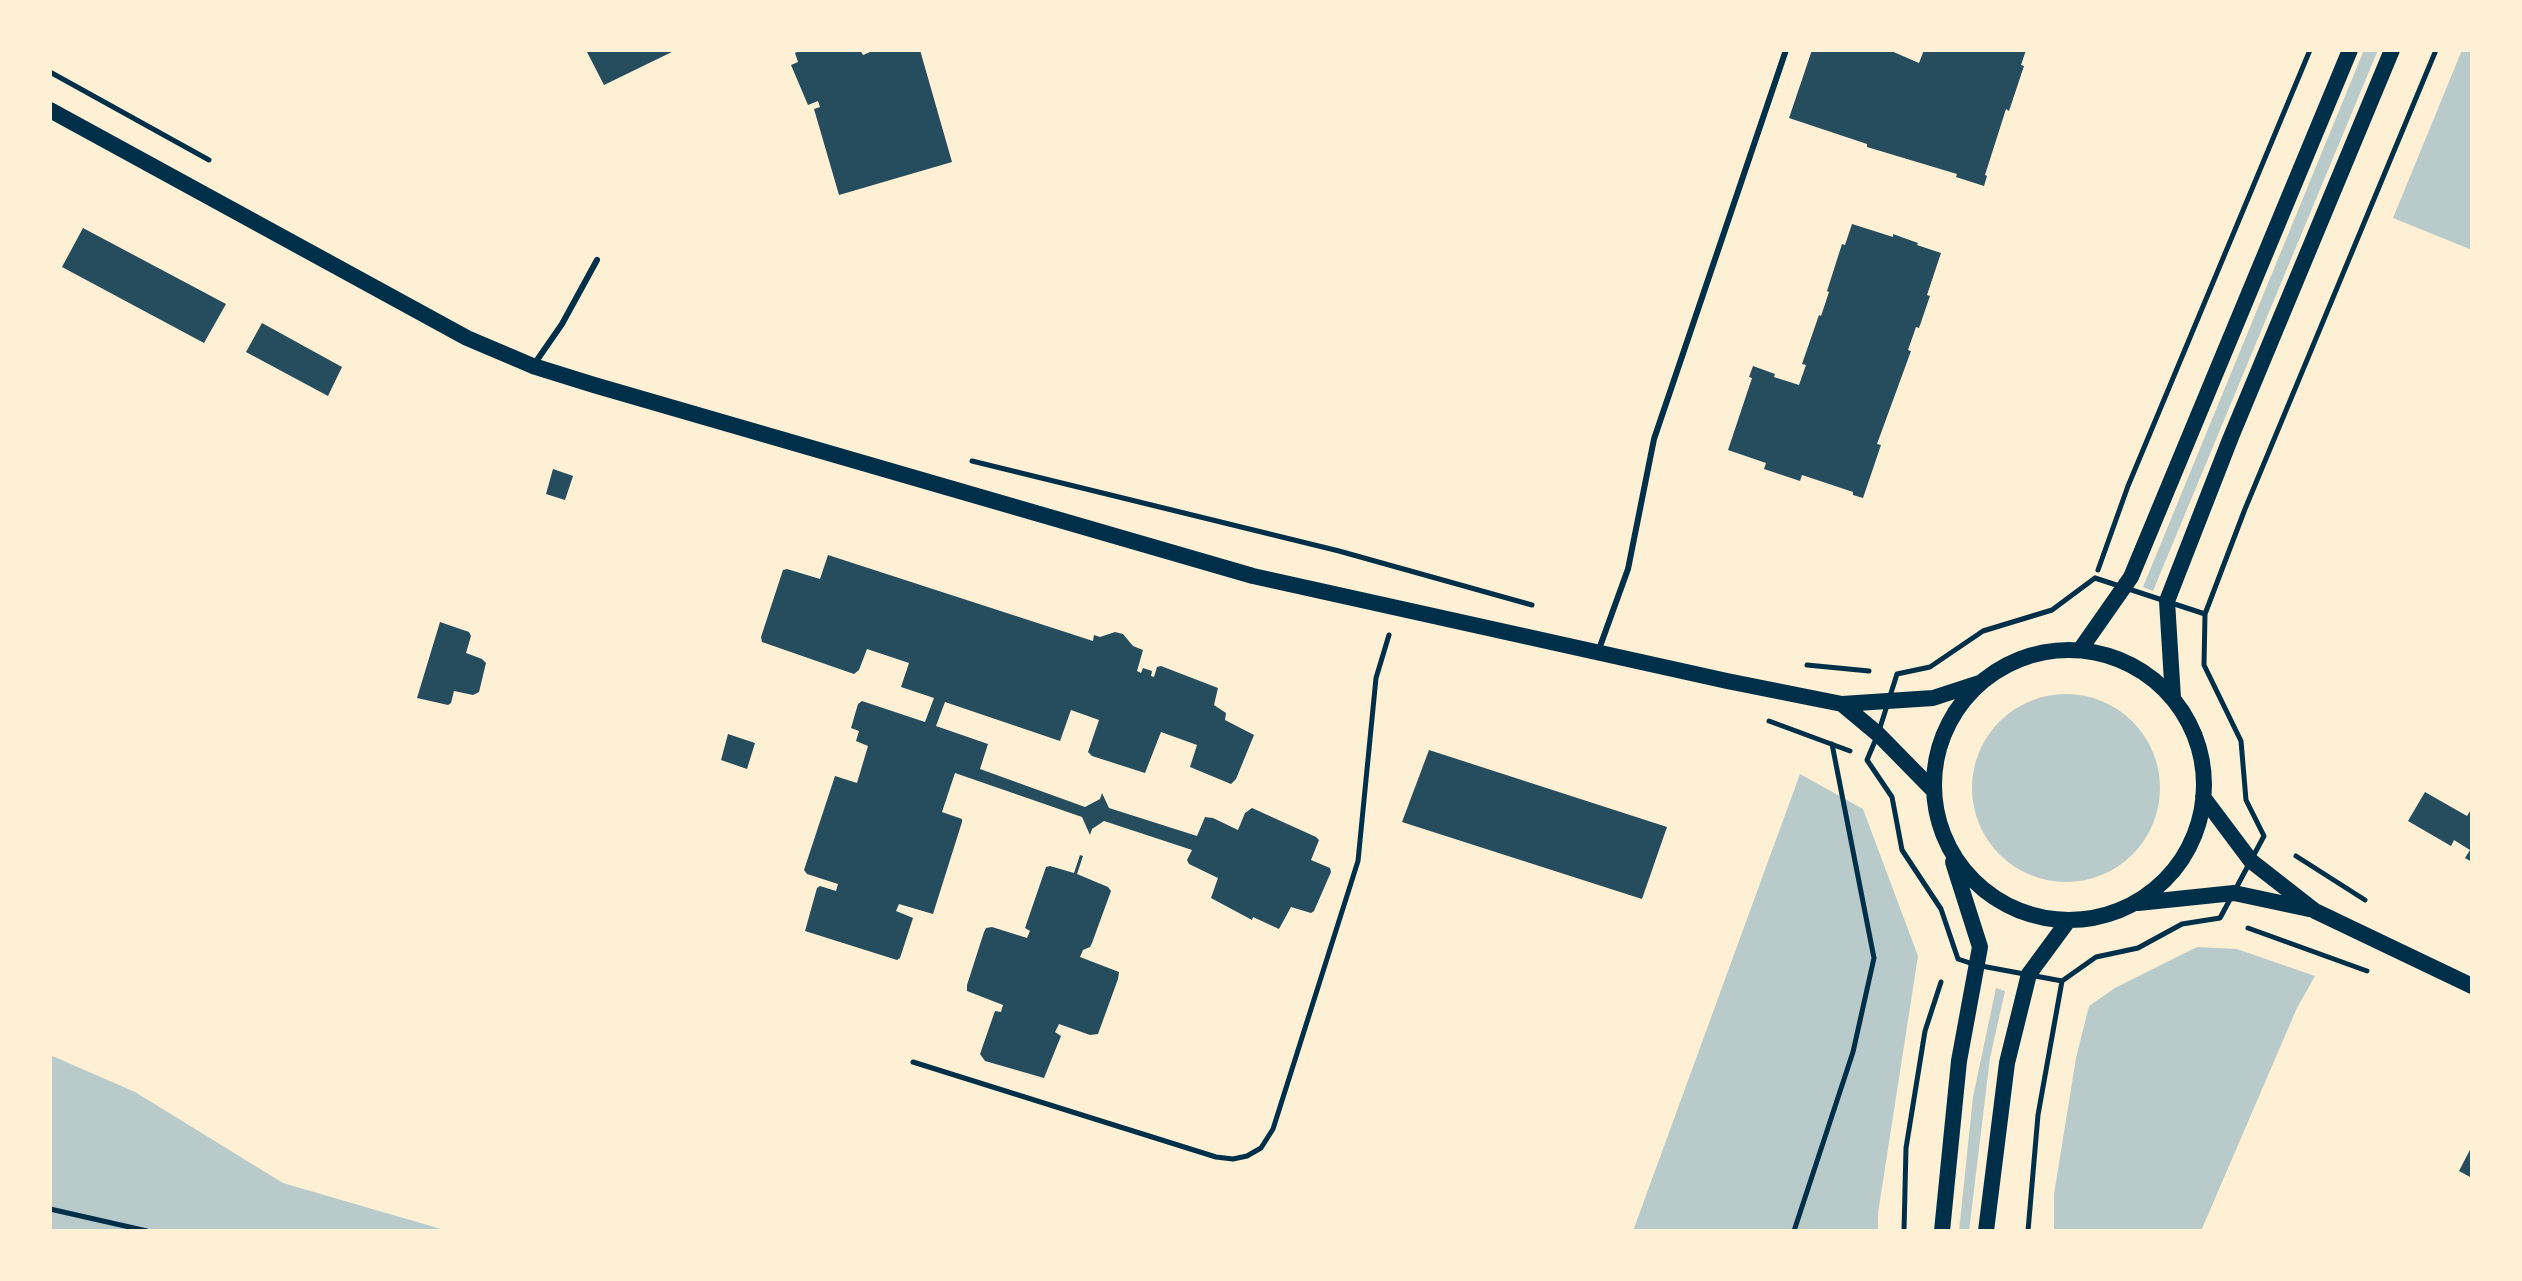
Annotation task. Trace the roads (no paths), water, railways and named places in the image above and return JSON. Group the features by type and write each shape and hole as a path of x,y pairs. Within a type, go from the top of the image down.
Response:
{"main road":[{"path":"2082,647 2124,588 2137,563 2350,50"},
{"path":"2173,698 2167,601 2231,437 2392,50"},
{"path":"50,110 467,338 533,366 1253,576 1598,652 1842,704 1933,698 1979,683"},
{"path":"1942,1231 1959,1061 1980,947 1936,811 1934,774 1942,738 1958,707 1979,683 2005,665 2048,651 2082,647 2113,657 2146,673 2173,698 2195,733 2204,773 2201,814 2187,853 2164,881 2136,903"},
{"path":"1842,704 1878,734 1933,790"},
{"path":"2203,797 2251,861 2315,911 2472,986"},
{"path":"1947,845 1968,876 1996,900 2031,916 2068,921 2103,916 2136,903 2234,893 2315,911"},
{"path":"1986,1231 2007,1063 2029,974 2068,921"}],"lane":[{"path":"1598,652 1628,569 1654,439 1786,50"},
{"path":"533,366 562,324 597,260"}]}
